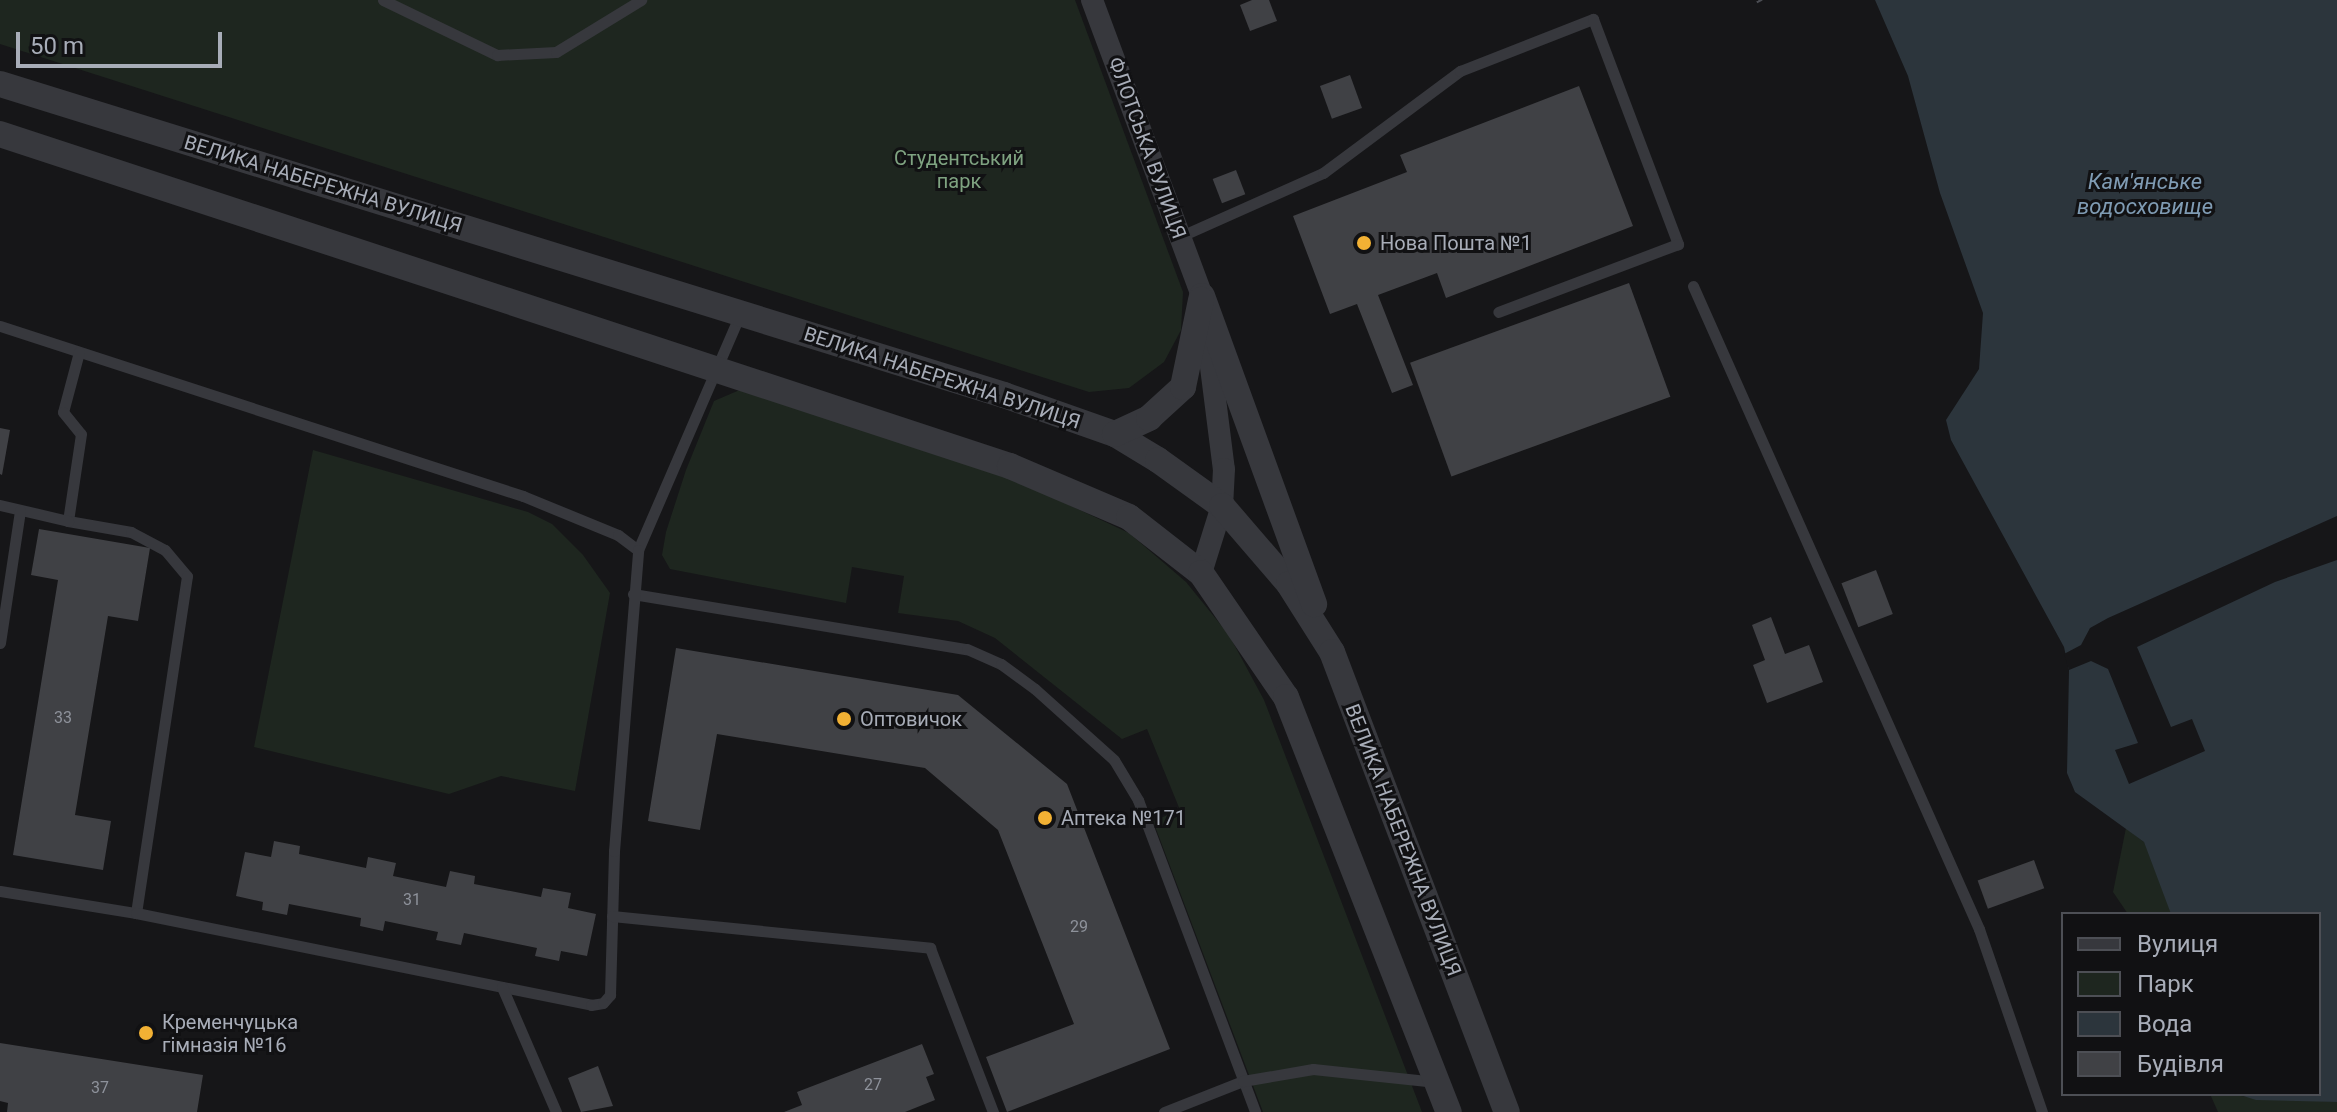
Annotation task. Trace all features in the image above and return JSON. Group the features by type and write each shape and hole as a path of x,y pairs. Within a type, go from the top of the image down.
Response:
{"street":[{"name":"ФЛОТСЬКА ВУЛИЦЯ","path":"1092,0 1202,296 1224,469 1222,506 1201,573"},
{"name":"ВЕЛИКА НАБЕРЕЖНА ВУЛИЦЯ","path":"0,84 740,313 1115,434 1222,506 1289,584 1332,652 1507,1112"},
{"path":"0,134 1010,466 1129,517 1201,573 1286,697 1449,1112"},
{"path":"1115,434 1149,418 1183,387 1202,296"},
{"path":"1202,296 1332,652"}],"lane":[{"path":"383,0 497,55 556,52 641,0"},
{"path":"1179,237 1323,173 1460,71 1593,19 1678,244 1498,312"},
{"path":"1693,286 1979,929 2042,1112"},
{"path":"0,891 136,913 591,1005 603,1003 610,995 612,916 638,550 740,313"},
{"path":"0,326 523,496 618,535 638,550"},
{"path":"68,521 81,434 63,412 79,352"},
{"path":"0,505 131,532 165,550 187,576 136,913"},
{"path":"0,643 20,510"},
{"path":"633,594 967,649 1001,664 1035,689 1114,760 1138,800 1255,1112"},
{"path":"612,916 930,948 993,1112"},
{"path":"502,987 556,1112"},
{"path":"1164,1112 1243,1081 1313,1069 1438,1082"}],"green space":[{"name":"Студентський парк","path":"0,0 1075,0 1183,292 1181,330 1164,362 1129,388 1089,392 0,44"},
{"path":"742,389 1009,477 1129,533 1186,582 1229,635 1264,700 1422,1112 1263,1112 1153,821 1180,810 1147,729 1122,739 995,638 958,621 898,613 904,576 852,567 846,603 670,569 662,555 666,532 686,470 714,401"},
{"path":"313,450 528,512 552,524 583,555 610,593 575,791 501,776 449,794 254,747"},
{"path":"2126,828 2144,842 2156,862 2170,912 2127,912 2113,892"},
{"path":"2211,1096 2337,1102 2337,1112 2218,1112"}],"water":[{"name":"Кам'янське водосховище","path":"1875,0 2337,0 2337,1102 2256,1100 2243,1096 2321,1096 2321,912 2170,912 2144,842 2075,792 2067,773 2069,670 2064,647 1951,440 1946,420 1979,369 1983,313 1940,193 1908,76"}],"pier":[{"path":"2337,516 2337,560 2275,582 2137,647 2171,727 2192,719 2205,751 2129,784 2115,750 2138,743 2108,669 2091,661 2069,670 2064,654 2081,645 2090,628 2108,618"}],"building":[{"path":"1252,0 1269,0 1277,21 1250,31 1240,5"},
{"path":"1350,75 1362,108 1332,119 1320,86"},
{"path":"1579,86 1633,226 1446,298 1437,273 1378,295 1413,385 1392,393 1357,304 1330,314 1293,216 1407,172 1400,155"},
{"path":"1236,170 1245,194 1222,203 1213,179"},
{"path":"1629,283 1670,397 1451,476 1410,363"},
{"path":"0,428 10,430 2,475 0,474"},
{"path":"39,529 150,548 138,621 108,616 75,815 111,821 103,870 13,855 58,580 31,575"},
{"path":"1876,570 1893,614 1858,627 1841,583"},
{"path":"1771,617 1785,654 1809,645 1823,682 1767,703 1753,665 1765,660 1752,625"},
{"path":"676,648 958,695 1067,784 1170,1049 1007,1112 986,1057 1074,1024 998,830 925,768 717,734 700,830 648,821"},
{"path":"274,841 300,846 299,854 366,868 368,857 396,863 393,876 446,887 450,871 475,876 474,884 541,897 543,888 571,893 568,908 596,914 587,956 561,951 559,961 535,956 537,948 464,933 461,945 436,940 438,932 385,921 383,931 360,926 361,918 289,904 287,915 262,910 263,902 236,896 245,852 271,857"},
{"path":"2034,860 2044,888 1988,909 1978,881"},
{"path":"0,1043 203,1075 197,1112 7,1112 8,1103 0,1101"},
{"path":"922,1044 934,1074 926,1077 935,1100 905,1112 784,1112 802,1105 797,1092"},
{"path":"598,1066 613,1106 581,1112 568,1078"}],"place":[{"name":"Нова Пошта №1","path":"1364,243"},
{"name":"Оптовичок","path":"844,719"},
{"name":"Аптека №171","path":"1045,818"},
{"name":"Кременчуцька гімназія №16","path":"146,1033"}]}
